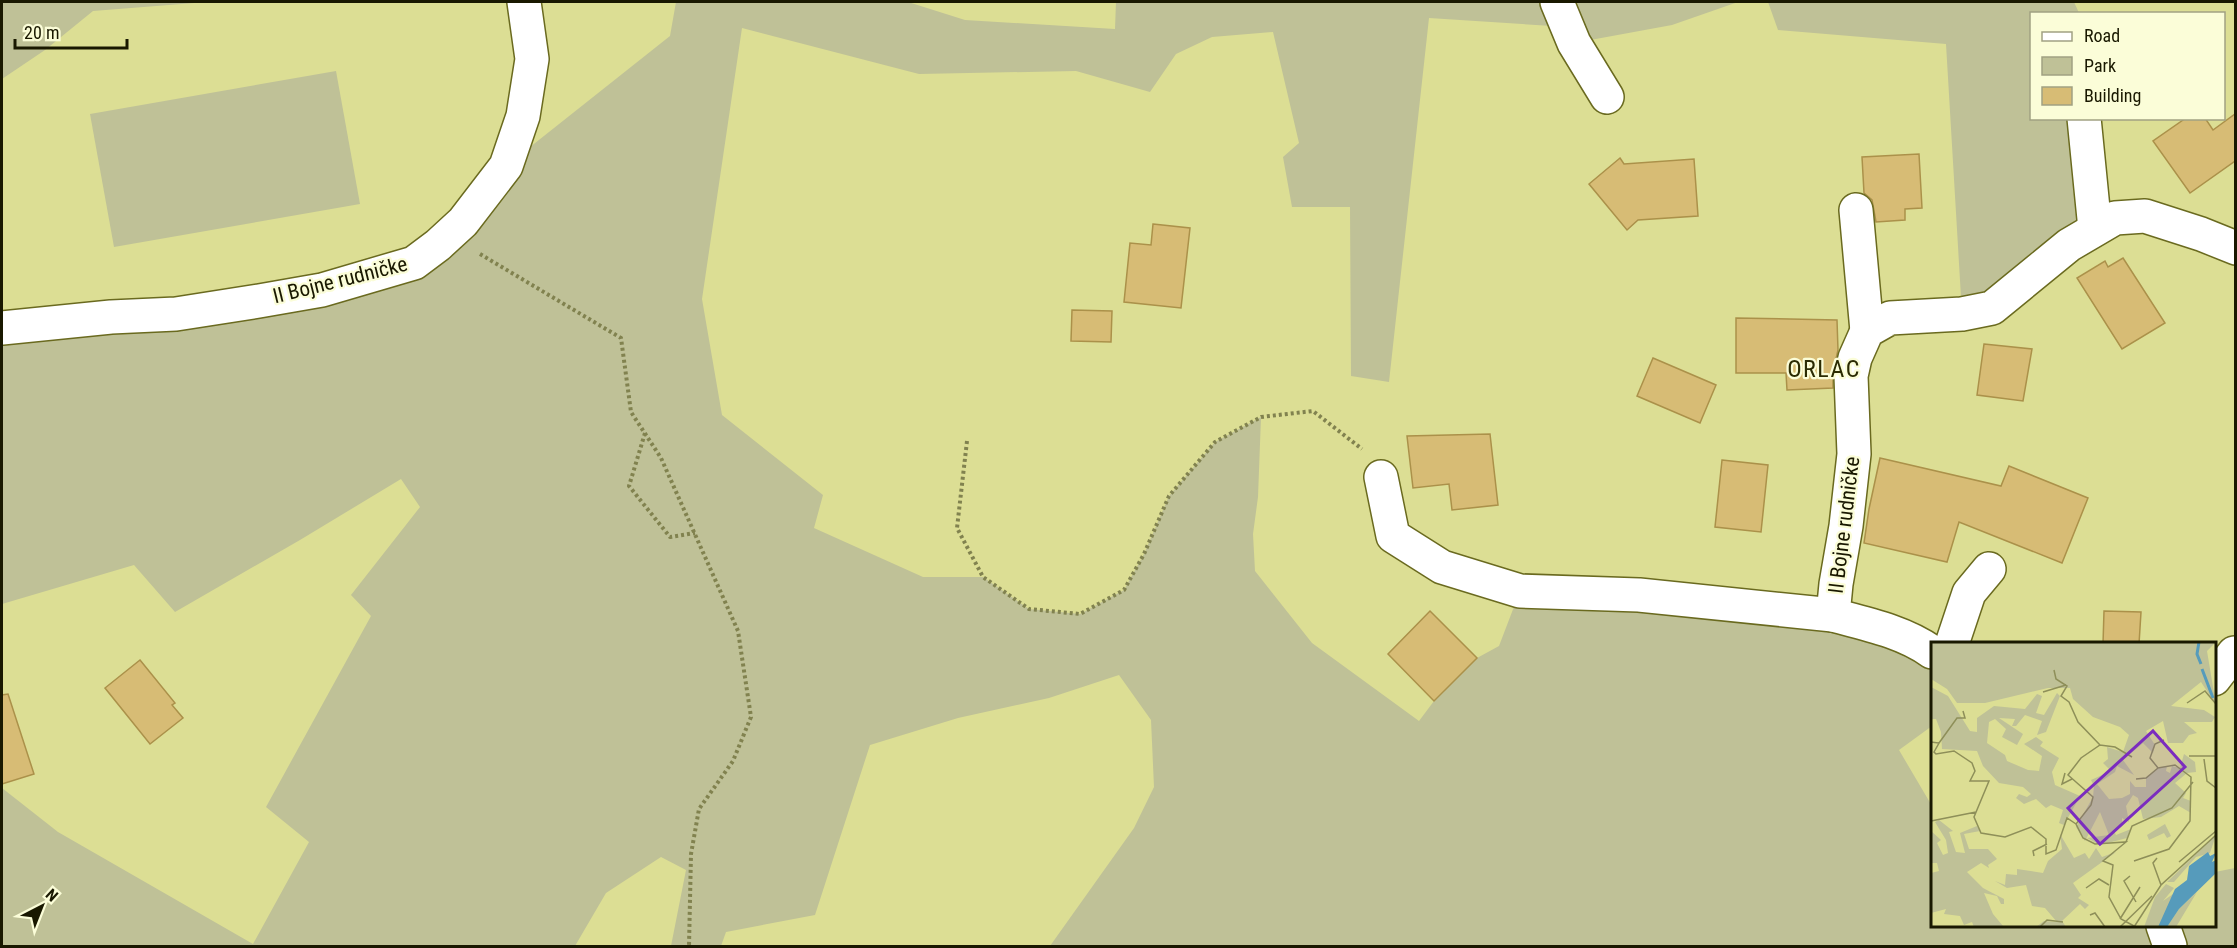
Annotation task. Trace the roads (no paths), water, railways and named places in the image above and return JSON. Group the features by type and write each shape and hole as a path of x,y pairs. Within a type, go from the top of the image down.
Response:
{"street":[{"name":"II Bojne rudničke","path":"2,328 111,317 176,314 322,290 414,263 463,222 506,166 523,116 532,59 524,2"},
{"path":"1557,2 1578,51 1607,97"},
{"path":"2084,120 2095,229"},
{"name":"II Bojne rudničke","path":"1856,210 1867,331 1855,358 1851,376 1854,454 1833,615 1884,629 1922,644 1931,651"},
{"path":"1867,331 1890,318 1962,314 1992,308 2069,245 2115,218 2145,216 2201,234 2235,248"},
{"path":"1381,477 1393,536 1442,567 1520,591 1639,596 1833,615"},
{"path":"1953,642 1969,593 1989,569"},
{"path":"2216,676 2234,653"},
{"path":"2163,927 2170,946"}],"district":[{"name":"ORLAC","path":"1824,369"}]}
